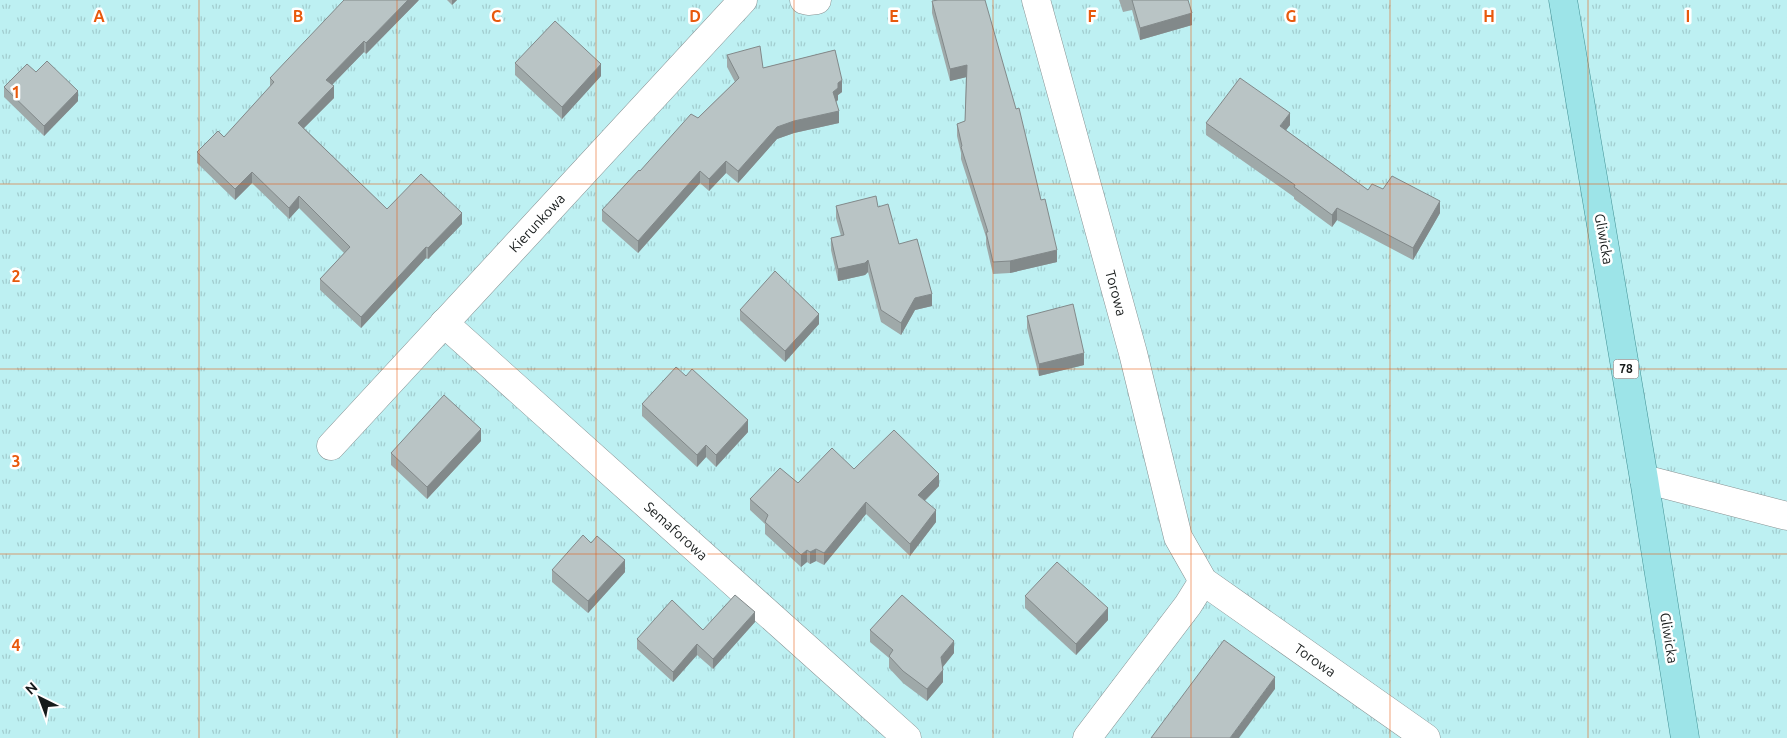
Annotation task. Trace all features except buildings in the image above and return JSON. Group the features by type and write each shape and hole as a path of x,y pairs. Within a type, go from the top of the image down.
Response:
{"main road":[{"name":"Gliwicka","path":"1563,0 1686,738"}],"street":[{"name":"Kierunkowa","path":"331,446 743,0"},
{"path":"804,0 817,0"},
{"name":"Torowa","path":"1036,0 1133,353 1178,537 1203,582 1426,738"},
{"name":"Semaforowa","path":"444,323 907,738"},
{"path":"1644,479 1787,516"},
{"path":"1087,738 1188,605 1203,582"}],"green space":[{"path":"0,0 1787,0 1787,738 0,738"}]}
